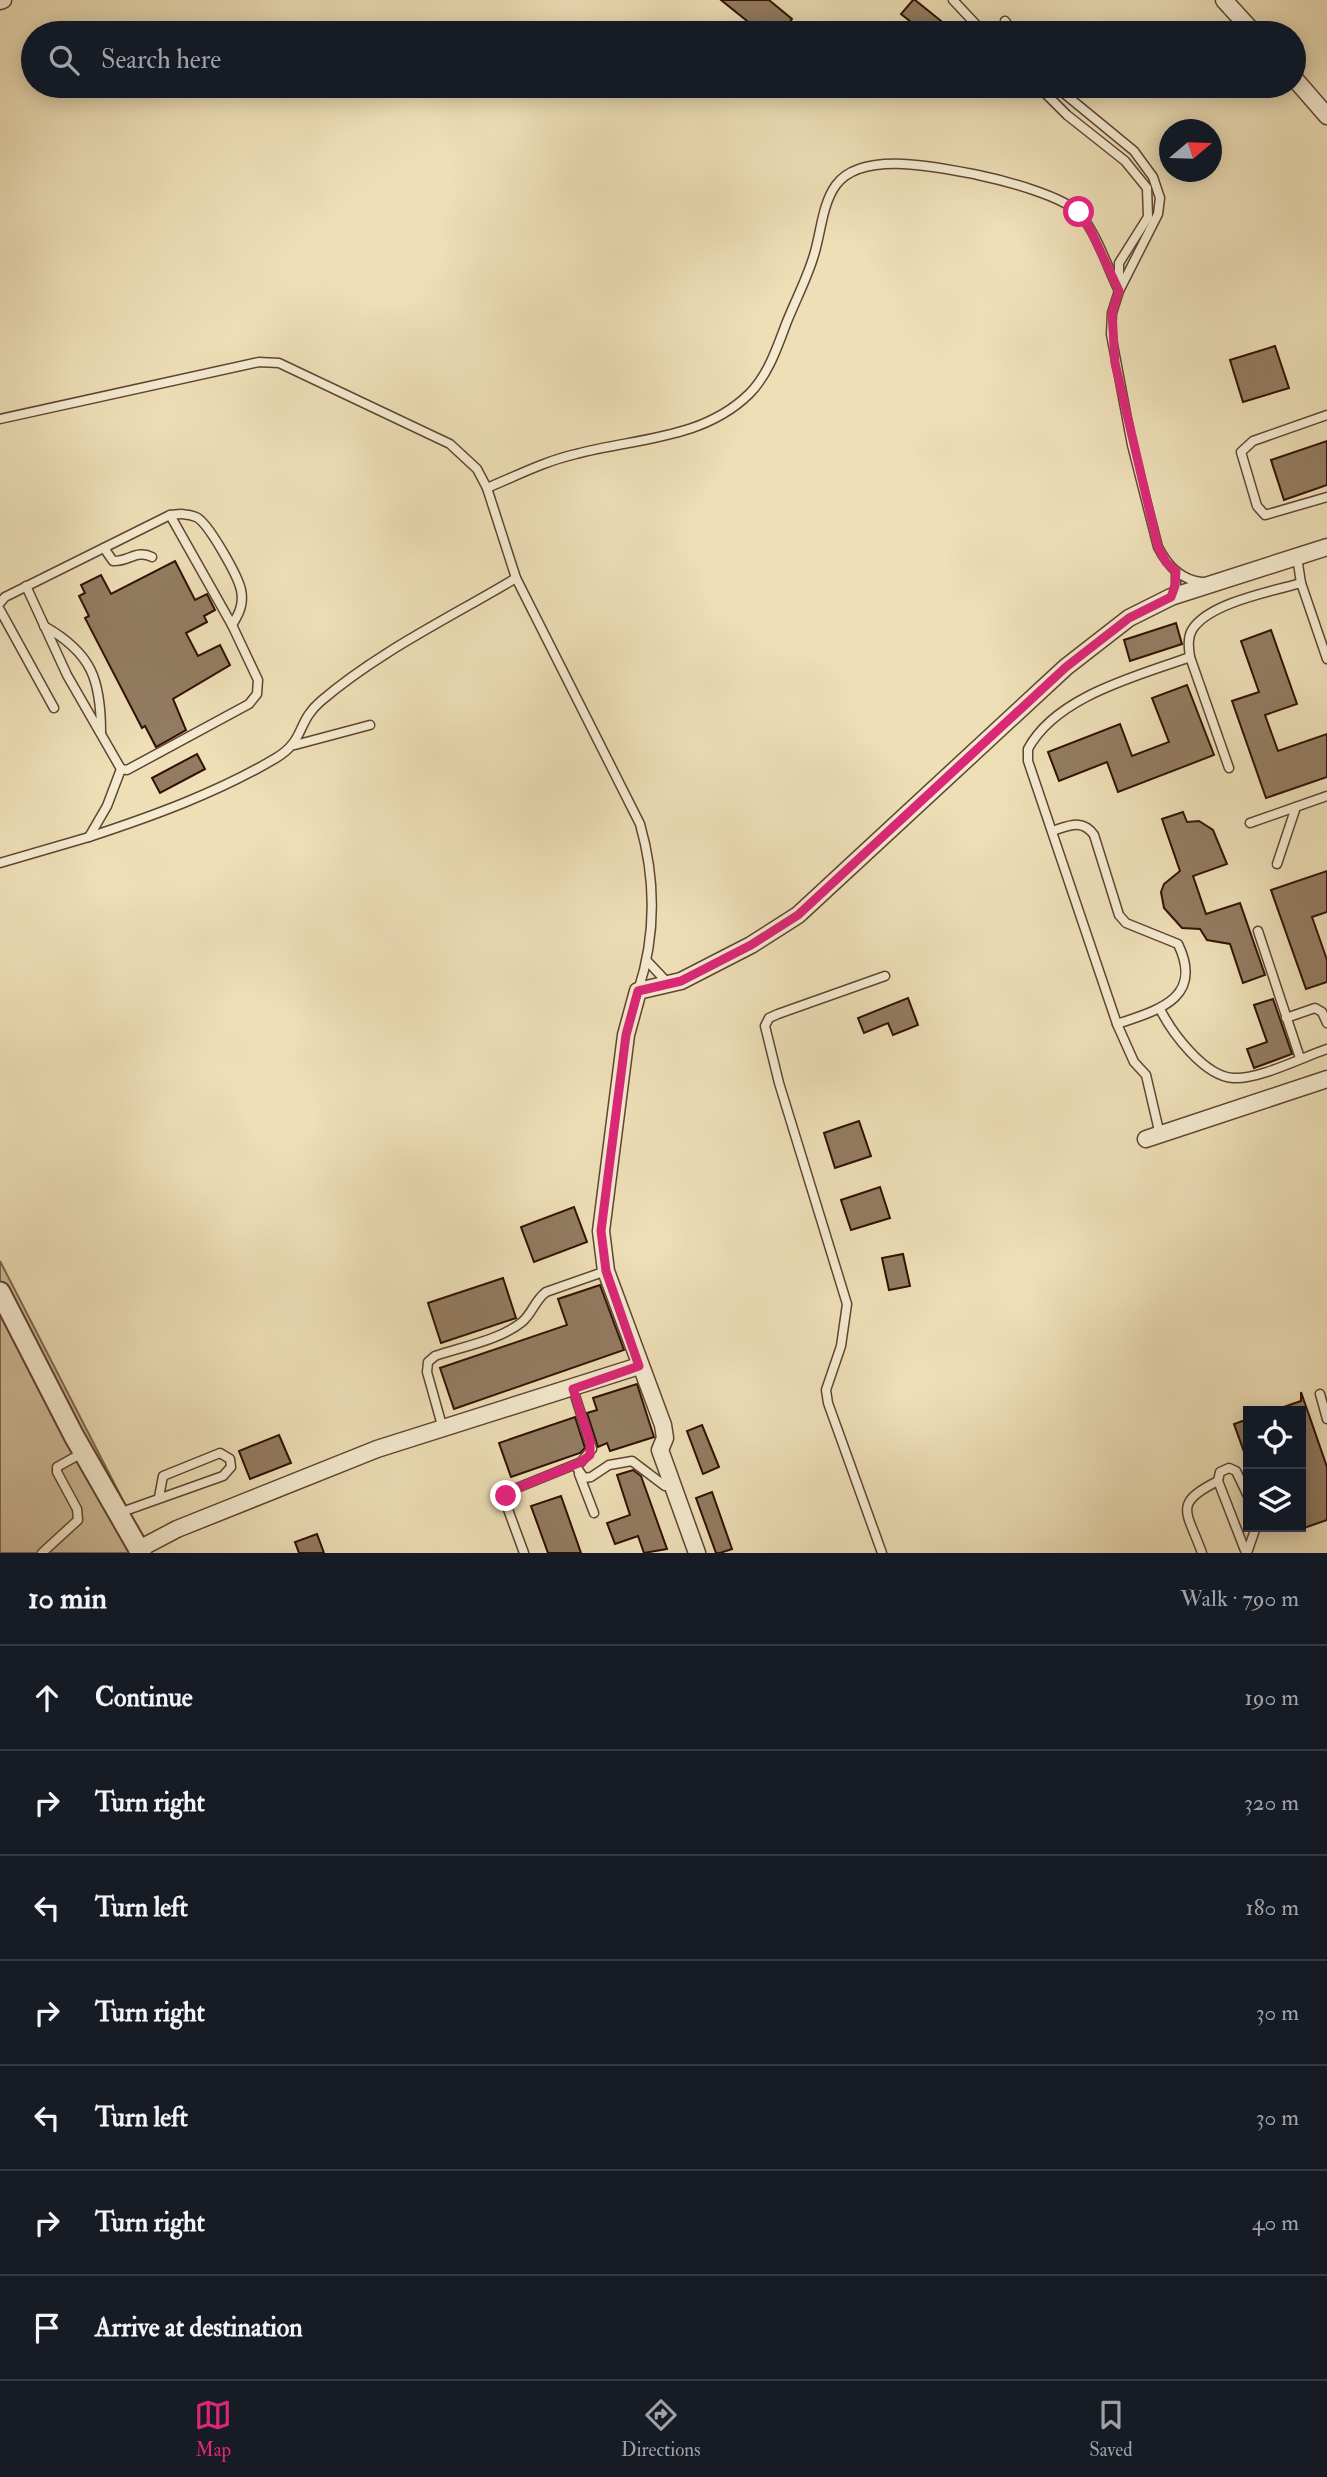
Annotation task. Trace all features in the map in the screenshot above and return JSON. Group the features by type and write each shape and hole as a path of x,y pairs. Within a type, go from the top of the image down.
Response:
{"street":[{"path":"1224,0 1243,21"},
{"path":"1306,92 1327,116"},
{"path":"696,1553 660,1450 665,1438 663,1425 606,1271 601,1231 626,1035 638,991 667,982 681,981 751,945 798,915 1066,667 1129,618 1171,597 1209,583 1327,547"},
{"path":"1153,1137 1327,1079"},
{"path":"0,1292 119,1513 137,1552 177,1529 377,1449 639,1366"}],"lane":[{"path":"953,0 973,21"},
{"path":"1052,98 1067,115 1125,161 1147,188 1148,217 1119,263 1119,291"},
{"path":"1070,98 1134,151 1153,177 1160,198 1158,214 1119,291 1112,313 1111,334 1126,418 1158,547 1166,562 1176,571 1192,581 1209,583"},
{"path":"486,488 575,454 697,428 749,394 768,368 780,341 813,258 827,204 835,186 845,175 864,167 881,164 933,166 998,179 1059,202 1079,212 1090,229 1119,291"},
{"path":"0,419 259,362 279,363 450,444 477,470 486,488 516,578 640,824 648,850 654,903 648,962 638,991"},
{"path":"1327,415 1253,441 1241,452 1257,506 1265,515 1327,498"},
{"path":"0,603 26,586 170,515 183,513 198,517 207,525 241,589 241,612 232,625"},
{"path":"26,586 101,736 121,769 127,770 255,699 258,680 232,625 170,515"},
{"path":"104,548 113,561 120,562 137,554 152,556"},
{"path":"1297,557 1301,583 1327,659"},
{"path":"1171,597 1176,571"},
{"path":"295,745 307,714 322,699 384,657 516,578"},
{"path":"1229,768 1190,657 1188,644 1192,630 1202,621 1238,601 1301,583"},
{"path":"0,611 54,708"},
{"path":"44,626 80,651 93,672 99,693 101,736"},
{"path":"1153,1137 1146,1075 1134,1062 1117,1024 1028,761 1028,749 1033,738 1087,695 1190,657"},
{"path":"0,863 155,815 275,758 295,745 370,725"},
{"path":"89,837 107,806 121,769"},
{"path":"1250,823 1327,796"},
{"path":"1277,864 1296,807"},
{"path":"1052,831 1078,823 1088,827 1094,835 1119,915 1126,923 1178,944 1184,957 1182,991 1173,1002 1117,1024"},
{"path":"1258,931 1300,1058"},
{"path":"648,962 667,982"},
{"path":"882,1553 828,1403 826,1390 841,1346 847,1304 775,1072 765,1026 769,1018 778,1014 886,976"},
{"path":"1286,1018 1315,1008 1322,1012 1327,1023"},
{"path":"1160,1009 1168,1025 1193,1054 1231,1078 1248,1076 1327,1049"},
{"path":"443,1429 427,1372 428,1362 435,1356 513,1328 525,1320 546,1292 606,1271"},
{"path":"524,1553 506,1504 506,1496 512,1490 586,1459 592,1449 573,1389"},
{"path":"1320,1394 1327,1419"},
{"path":"42,1553 78,1520 79,1513 57,1472 58,1467 84,1451"},
{"path":"119,1513 223,1476 231,1467 230,1459 220,1453 172,1471 163,1476 159,1497"},
{"path":"579,1475 591,1477 610,1465 632,1461 665,1486 671,1485"},
{"path":"575,1465 594,1513"},
{"path":"1202,1553 1186,1509 1188,1501 1193,1493 1218,1481 1224,1469 1236,1471 1243,1486"},
{"path":"1218,1481 1246,1553"},
{"path":"1246,1553 1254,1532"}],"shaded area":[{"path":"0,1261 150,1553 0,1553"}],"building":[{"path":"721,0 769,0 792,19 790,21 747,21"},
{"path":"915,0 941,21 910,21 901,14"},
{"path":"1275,346 1289,388 1243,402 1230,360"},
{"path":"1327,441 1327,485 1284,500 1271,460"},
{"path":"175,561 195,600 207,594 215,610 204,616 207,622 186,633 198,656 220,645 230,665 173,699 186,730 156,747 145,726 142,728 85,618 89,616 79,596 85,593 81,585 101,575 111,594"},
{"path":"1176,623 1182,644 1130,661 1124,640"},
{"path":"1271,630 1297,704 1265,715 1278,751 1327,734 1327,777 1266,798 1232,701 1259,692 1241,641"},
{"path":"1187,685 1214,755 1118,792 1107,762 1059,781 1048,752 1120,724 1132,756 1169,742 1152,698"},
{"path":"197,754 205,769 160,793 152,778"},
{"path":"1183,812 1187,822 1199,821 1213,830 1227,864 1193,876 1206,914 1240,903 1265,975 1243,983 1230,944 1207,940 1200,929 1182,928 1164,908 1161,892 1164,884 1180,871 1162,819"},
{"path":"1327,871 1327,912 1312,917 1327,960 1327,982 1306,989 1271,890"},
{"path":"908,998 918,1025 893,1035 888,1023 864,1033 858,1018"},
{"path":"1273,999 1292,1054 1254,1068 1247,1049 1267,1042 1254,1005"},
{"path":"859,1121 871,1156 835,1168 824,1133"},
{"path":"880,1187 890,1218 851,1230 841,1200"},
{"path":"574,1207 587,1242 534,1262 521,1227"},
{"path":"903,1254 910,1286 889,1290 882,1258"},
{"path":"503,1278 516,1318 441,1343 428,1303"},
{"path":"600,1285 624,1350 454,1409 440,1368 567,1325 558,1299"},
{"path":"637,1384 654,1437 610,1451 607,1443 598,1447 587,1413 597,1410 593,1398"},
{"path":"1301,1392 1306,1406 1287,1406 1301,1401"},
{"path":"1306,1406 1327,1467 1327,1520 1306,1527"},
{"path":"575,1417 585,1448 580,1453 511,1477 499,1443"},
{"path":"1243,1421 1243,1449 1234,1424"},
{"path":"702,1425 719,1467 703,1474 687,1431"},
{"path":"279,1435 291,1463 250,1479 239,1451"},
{"path":"633,1470 641,1476 667,1549 644,1553 638,1536 615,1544 607,1523 630,1515 617,1475"},
{"path":"712,1492 732,1549 720,1553 716,1553 696,1498"},
{"path":"561,1496 581,1553 548,1553 531,1506"},
{"path":"317,1534 324,1553 299,1553 295,1542"}],"route":[{"path":"506,1496 512,1490 581,1462 590,1455 590,1441 573,1389 639,1366 606,1271 601,1231 626,1035 638,991 667,982 681,981 751,945 798,915 1066,667 1129,618 1171,597 1176,571 1166,562 1158,547 1132,445 1115,363 1111,334 1112,313 1119,291 1090,229 1079,212"}]}
